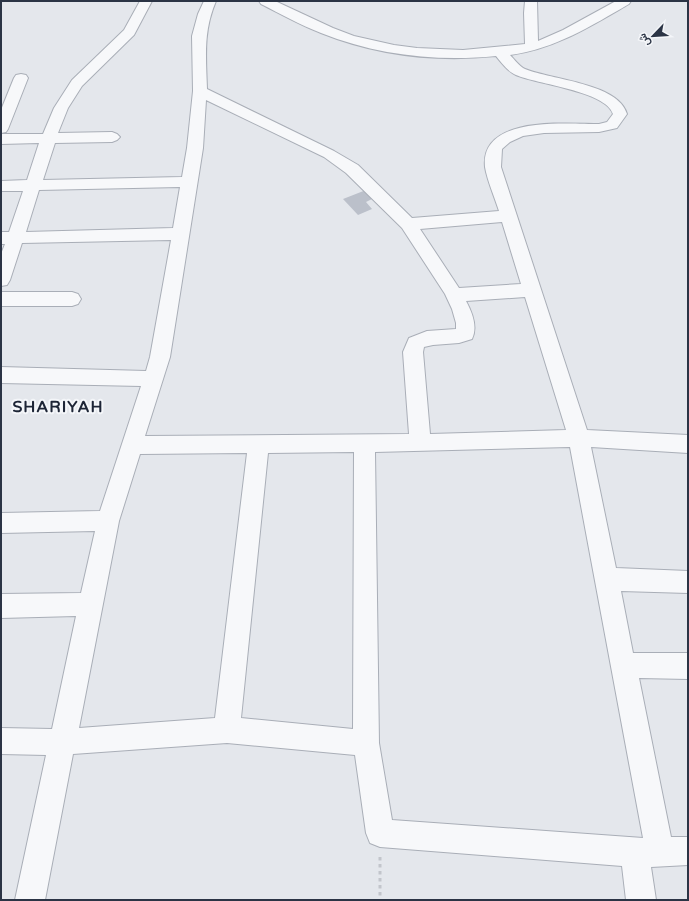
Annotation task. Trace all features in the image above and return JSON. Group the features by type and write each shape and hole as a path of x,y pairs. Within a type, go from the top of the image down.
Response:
{"street":[{"path":"1,280 8,238 32,186 48,139 61,108 76,83 129,32 146,1"},
{"path":"30,900 108,521 152,378 160,357 195,148 200,91 199,36 204,14 210,1"},
{"path":"265,1 328,31 394,50 428,54 499,52 532,47 548,42 581,26 624,1"},
{"path":"531,1 530,13 532,47"},
{"path":"499,52 519,72 585,89 609,100 618,107 620,114 612,125 599,128 519,132 506,138 495,148 493,167 579,438 624,665 648,852 641,900"},
{"path":"1,129 21,78"},
{"path":"200,91 329,154 352,169 408,224 456,295 466,328 465,334 458,336 423,338 416,343 414,347 413,352 420,443"},
{"path":"1,139 112,137"},
{"path":"1,186 189,182"},
{"path":"408,224 508,216"},
{"path":"8,238 180,234"},
{"path":"456,295 532,290"},
{"path":"1,299 72,299"},
{"path":"1,375 152,378"},
{"path":"131,445 364,444 579,438 688,444"},
{"path":"227,730 258,444"},
{"path":"364,444 366,743 380,833 648,852 688,851"},
{"path":"1,522 108,521"},
{"path":"607,579 688,582"},
{"path":"1,606 90,604"},
{"path":"624,665 688,666"},
{"path":"1,741 62,742 227,730 366,743"}],"path":[{"path":"380,833 380,900"}],"building":[{"path":"366,190 374,198 366,202 372,209 358,215 343,199"}],"district":[{"name":"SHARIYAH","path":"58,406"}]}
